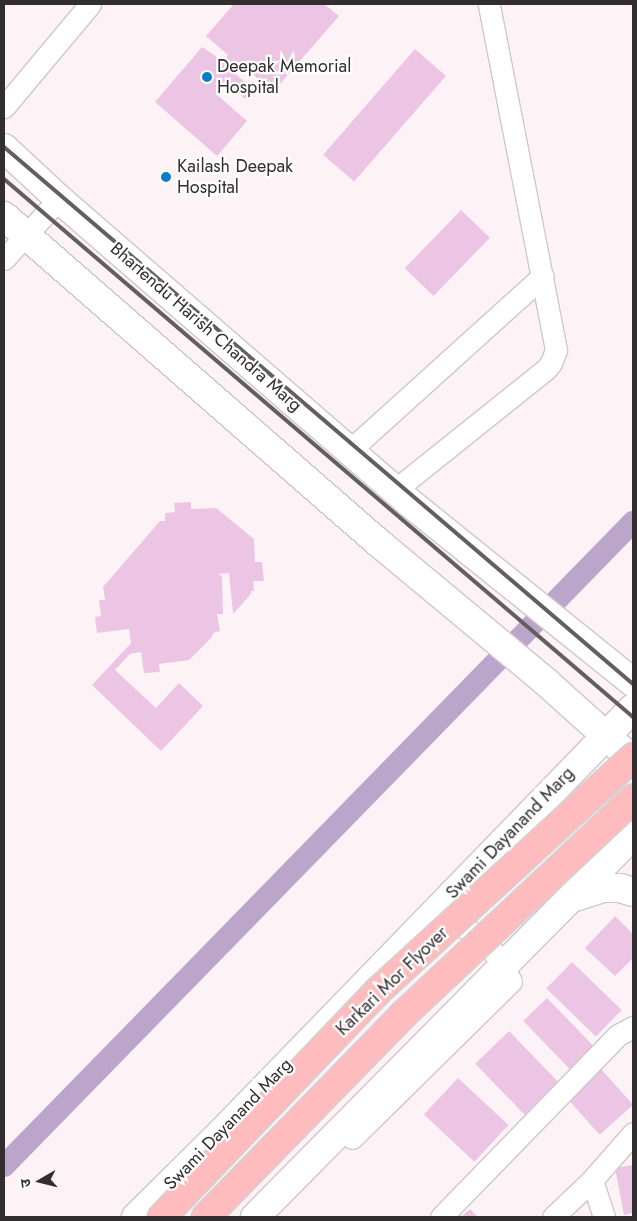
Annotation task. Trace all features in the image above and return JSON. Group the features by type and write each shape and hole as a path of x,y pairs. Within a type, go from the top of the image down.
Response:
{"main road":[{"name":"Bhartendu Harish Chandra Marg","path":"4,148 402,497 633,682"},
{"path":"4,216 380,544 546,682 633,758"},
{"name":"Swami Dayanand Marg","path":"136,1217 221,1133 633,708"},
{"name":"Karkari Mor Flyover","path":"162,1217 379,990 633,758"},
{"name":"Karkari Mor Flyover","path":"206,1217 403,1015 633,799"},
{"path":"255,1217 633,835"},
{"path":"568,900 602,888 620,888 633,892"}],"street":[{"path":"4,107 90,4"},
{"path":"402,497 551,363 556,350 489,4"},
{"path":"4,259 60,199"},
{"path":"349,450 543,276"},
{"path":"272,1217 511,981 503,966 489,948 470,930 433,913"},
{"path":"441,1217 618,1035 633,1027"},
{"path":"553,1217 592,1180 633,1133"},
{"path":"592,1180 604,1217"}],"building":[{"name":"Deepak Memorial Hospital","path":"234,4 324,4 339,16 273,92 239,62 232,71 253,89 245,99 226,82 216,94 247,121 217,156 155,102 202,47 223,61 228,55 206,36"},
{"path":"415,49 446,76 354,182 323,155"},
{"path":"461,210 490,238 434,296 405,268"},
{"path":"191,502 191,509 216,508 254,539 255,562 262,562 264,581 253,581 254,591 251,591 251,594 233,614 229,573 219,574 222,577 223,614 217,614 220,631 213,633 212,637 189,660 159,664 160,672 144,673 141,652 130,654 115,670 156,708 179,683 203,706 161,751 92,685 131,643 129,629 97,633 95,617 101,616 99,600 105,600 103,587 160,521 165,521 165,513 175,512 174,503"},
{"path":"615,916 633,934 633,958 615,976 585,948"},
{"path":"572,962 622,1010 596,1037 546,989"},
{"path":"547,998 596,1049 573,1072 523,1021"},
{"path":"509,1031 558,1082 525,1115 475,1064"},
{"path":"601,1069 633,1105 600,1135 568,1099"},
{"path":"458,1078 508,1125 474,1162 424,1115"},
{"path":"633,1165 633,1213 624,1215 615,1168"},
{"path":"470,1209 478,1217 461,1217"}],"waterway":[{"path":"4,1166 633,522"}],"railway":[{"path":"4,147 633,684"},
{"path":"4,179 633,717"}],"place":[{"name":"Deepak Memorial Hospital","path":"207,77"},
{"name":"Kailash Deepak Hospital","path":"166,177"}]}
